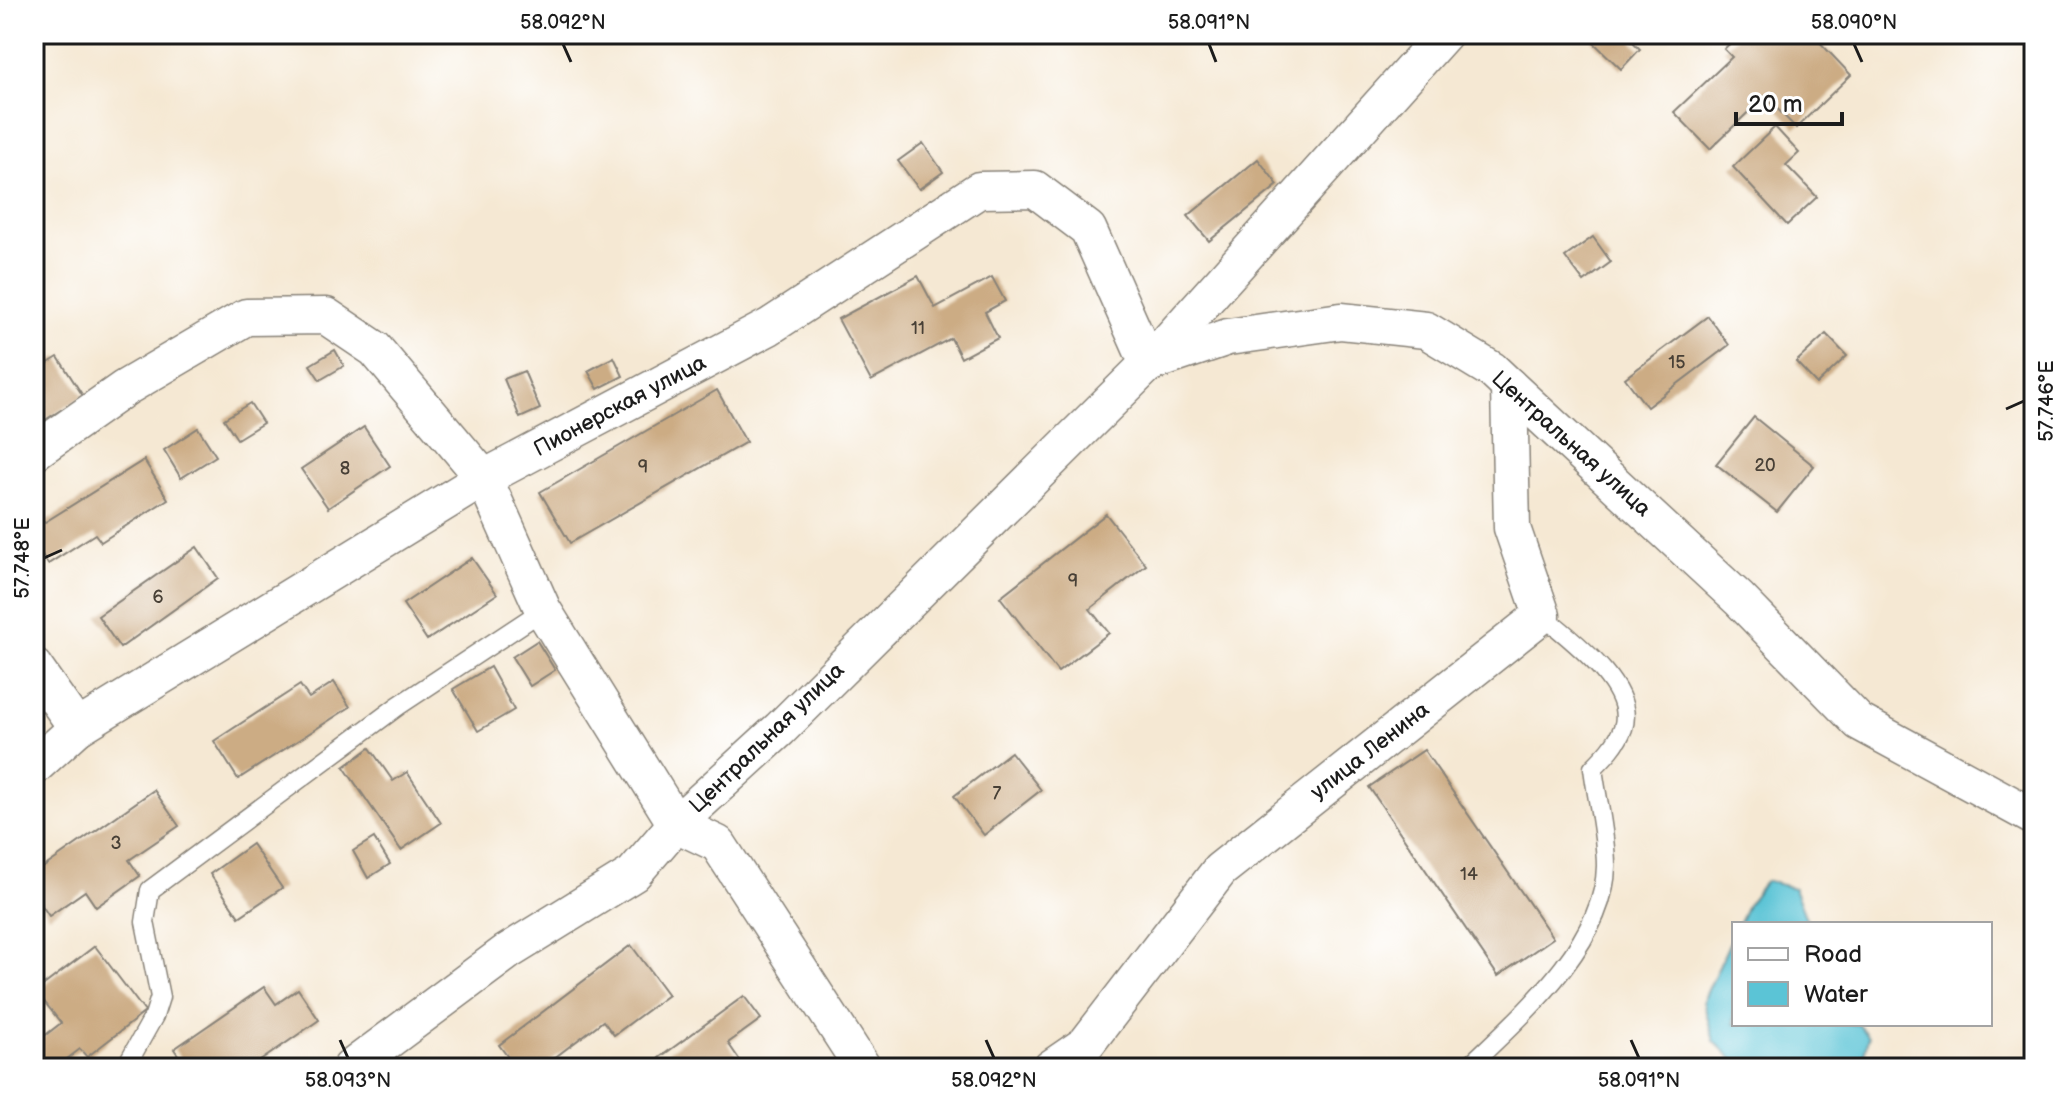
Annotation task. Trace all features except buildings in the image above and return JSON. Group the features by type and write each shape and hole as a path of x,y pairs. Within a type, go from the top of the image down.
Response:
{"street":[{"name":"Центральная улица","path":"351,1068 507,952 633,874 676,824 780,729 1148,364 1444,34"},
{"name":"Пионерская улица","path":"34,767 77,728 484,478 769,327 979,190 1035,189 1088,229 1148,364"},
{"path":"34,452 125,388 246,317 326,316 375,349 484,478 543,610 676,824 718,844 863,1068"},
{"name":"Центральная улица","path":"1148,364 1228,337 1341,321 1426,330 1492,370 1739,599 1859,722 2034,817"},
{"path":"1509,386 1512,528 1542,615"},
{"name":"улица Ленина","path":"1051,1068 1086,1044 1220,870 1542,615"},
{"path":"34,667 77,728"}],"lane":[{"path":"125,1068 154,1016 160,997 145,922 150,890 398,706 543,610"},
{"path":"1467,1068 1535,1003 1594,920 1606,867 1593,768 1610,750 1624,725 1619,696 1598,663 1542,615"}],"water":[{"path":"1766,881 1794,888 1807,922 1739,922 1747,905"},
{"path":"1732,937 1732,1026 1860,1026 1868,1037 1861,1068 1742,1068 1714,1041 1703,1001"}]}
